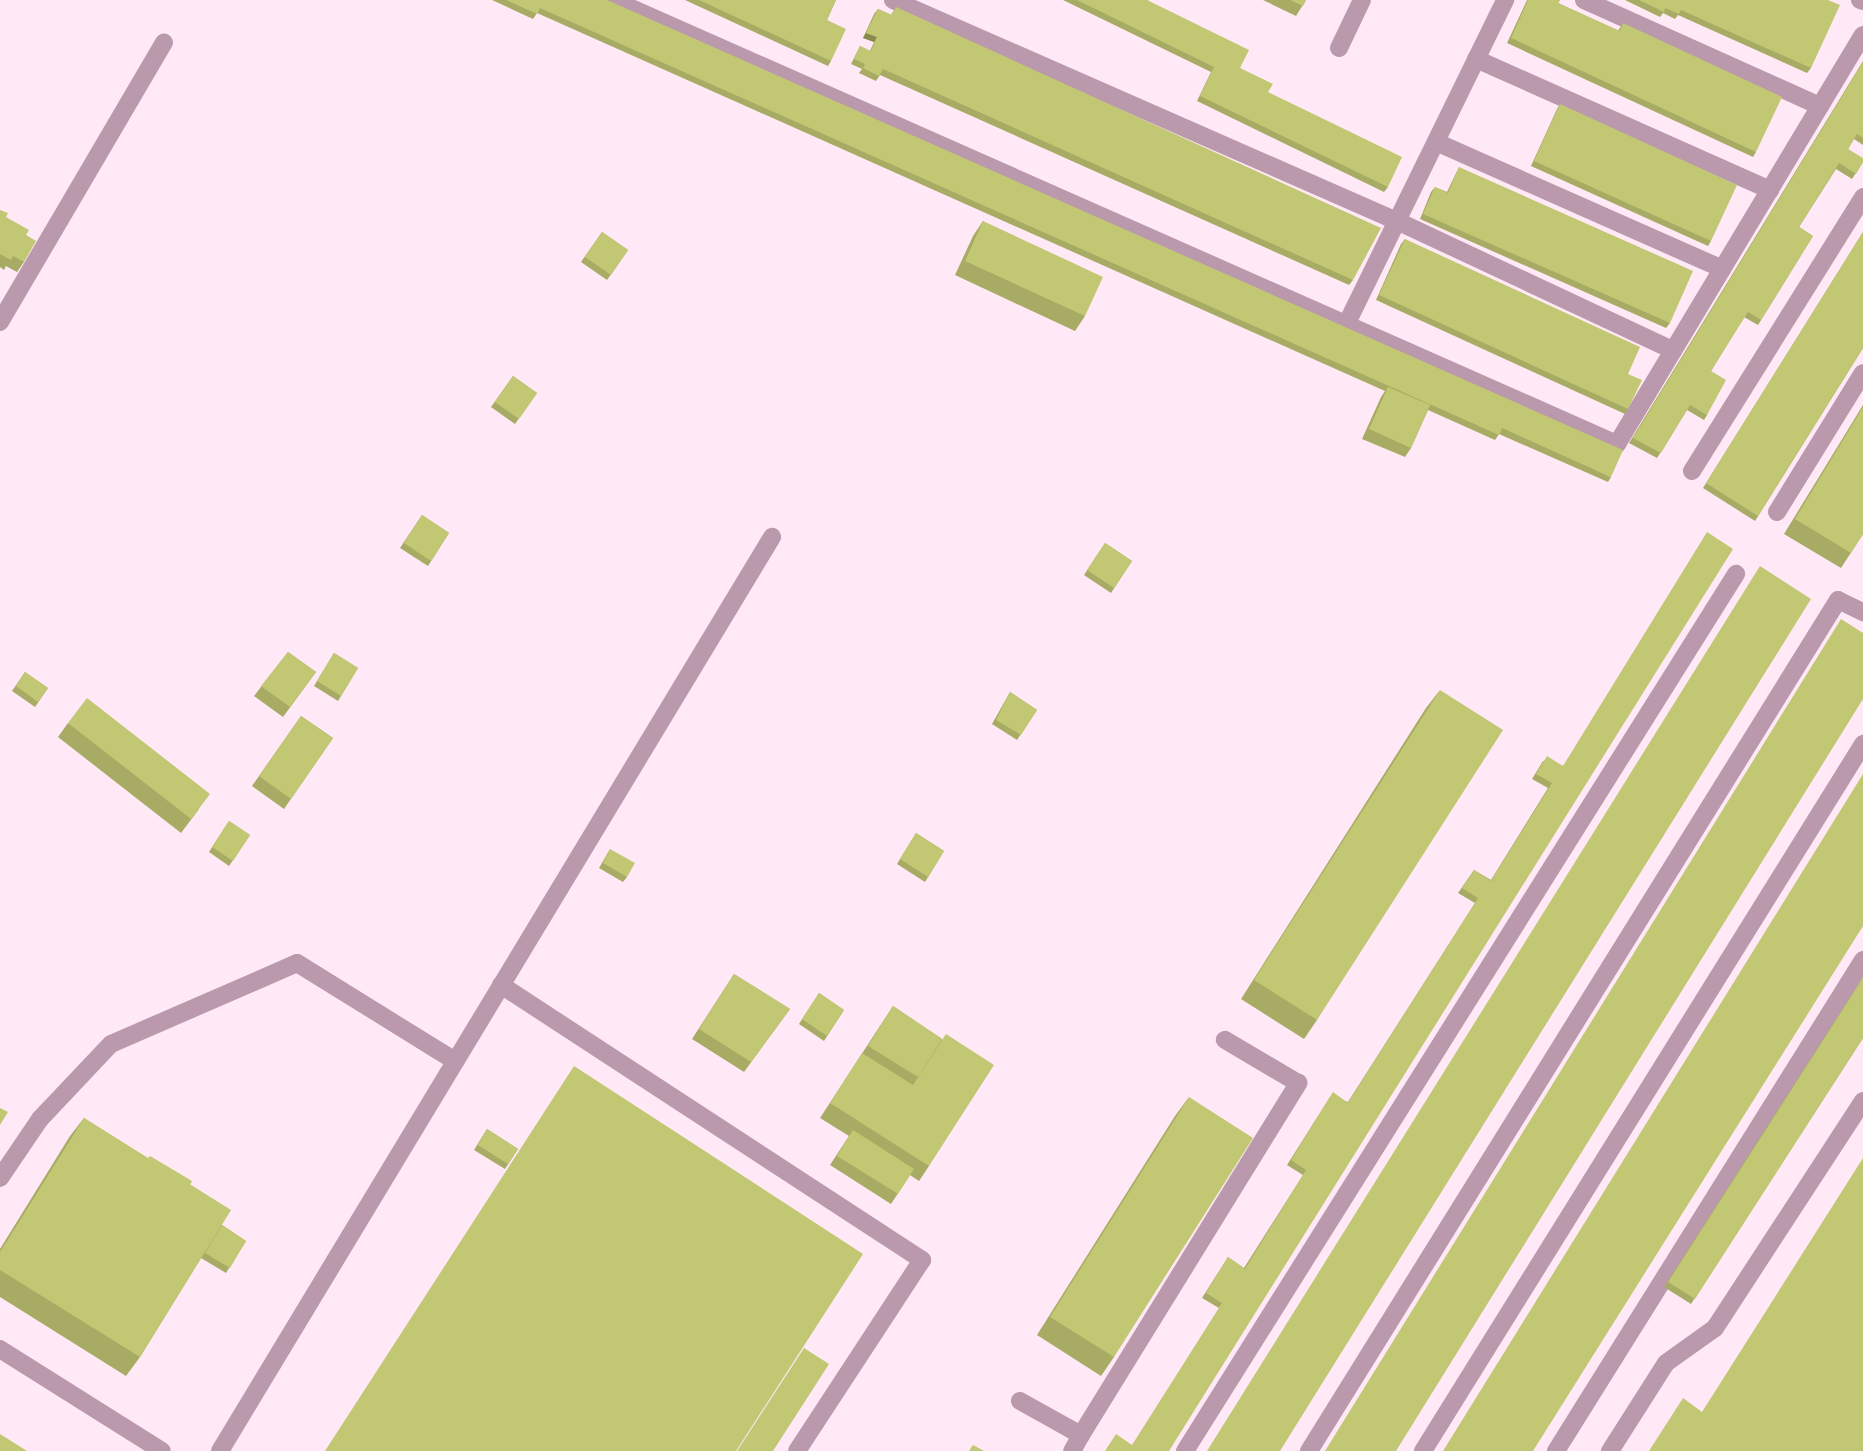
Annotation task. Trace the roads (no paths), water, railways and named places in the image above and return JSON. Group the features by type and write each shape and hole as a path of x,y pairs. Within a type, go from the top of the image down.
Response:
{"lane":[{"path":"613,0 1616,444 1863,35"},
{"path":"893,0 1397,221 1673,350"},
{"path":"933,0 937,19"},
{"path":"1339,48 1362,0"},
{"path":"1346,325 1505,0"},
{"path":"1584,0 1820,106"},
{"path":"0,322 164,42"},
{"path":"1476,59 1770,190"},
{"path":"1436,142 1722,269"},
{"path":"1692,471 1863,197"},
{"path":"1777,512 1863,373"},
{"path":"220,1451 772,537"},
{"path":"1185,1451 1736,573"},
{"path":"1309,1451 1838,600 1863,612"},
{"path":"1423,1451 1863,744"},
{"path":"1556,1451 1863,960"},
{"path":"0,1178 40,1119 111,1044 298,963 455,1061"},
{"path":"501,985 922,1260 797,1451"},
{"path":"1072,1451 1298,1083 1225,1040"},
{"path":"1610,1451 1666,1363 1716,1328 1863,1101"},
{"path":"0,1349 162,1451"},
{"path":"1020,1401 1081,1435"}]}
